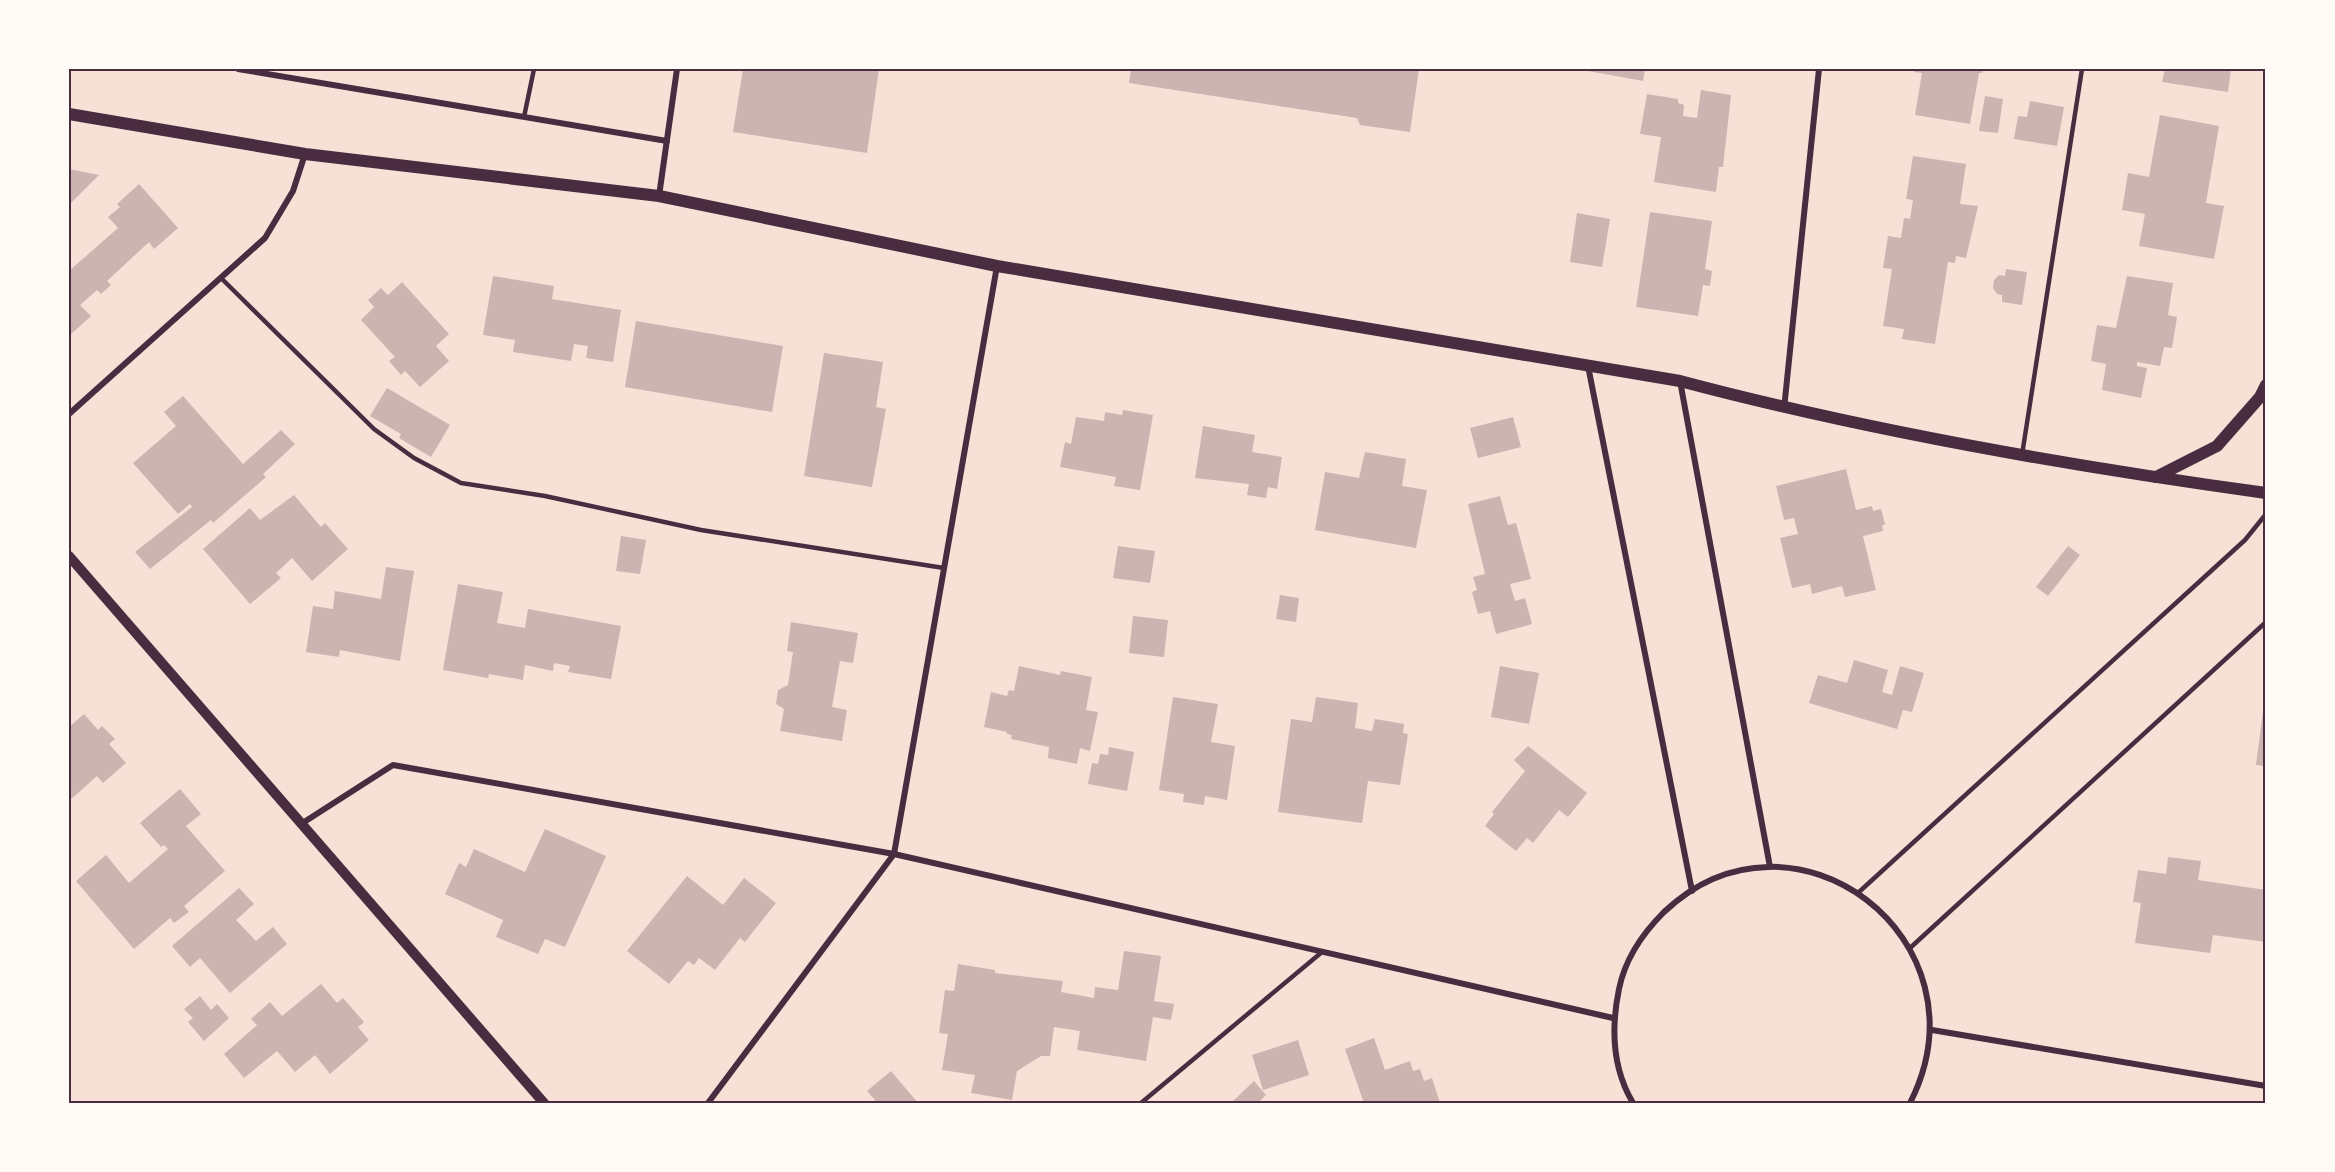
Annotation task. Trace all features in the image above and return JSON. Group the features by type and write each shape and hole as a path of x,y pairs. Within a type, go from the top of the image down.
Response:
{"main road":[{"path":"69,114 305,154 658,196 997,266 1680,381 1784,409 2022,455 2266,493"},
{"path":"2156,477 2217,446 2260,397 2266,385"}],"street":[{"path":"238,69 278,72 667,141"},
{"path":"658,196 677,69"},
{"path":"1784,409 1819,69"},
{"path":"69,414 265,238 293,191 305,154"},
{"path":"708,1103 894,854 997,266"},
{"path":"1588,365 1692,891"},
{"path":"1680,381 1770,867"},
{"path":"69,556 300,825 544,1103"},
{"path":"300,825 393,765 894,854 1613,1018"},
{"path":"1633,1103 1615,1057 1613,1018 1623,972 1646,930 1681,897 1723,875 1770,867 1816,873 1859,892 1894,924 1910,948 1929,996 1932,1030 1923,1077 1910,1103"},
{"path":"1932,1030 2266,1086"}],"lane":[{"path":"524,117 534,69"},
{"path":"2022,455 2082,69"},
{"path":"221,278 374,429 414,458 460,483 545,496 701,530 944,568"},
{"path":"1859,892 2245,540 2266,514"},
{"path":"1910,948 2266,622"},
{"path":"1142,1103 1322,952"}],"building":[{"path":"743,69 879,69 867,153 733,132"},
{"path":"1131,69 1419,69 1410,132 1360,125 1357,118 1129,83"},
{"path":"1588,69 1645,69 1643,81 1588,71"},
{"path":"1914,69 1983,69 1982,73 1979,73 1970,124 1915,115 1922,73 1914,72"},
{"path":"2165,69 2231,69 2228,92 2162,82"},
{"path":"1701,90 1731,95 1723,167 1719,167 1716,192 1654,182 1661,137 1640,134 1647,94 1678,99 1678,103 1684,105 1683,116 1697,118"},
{"path":"1985,96 2003,99 1998,133 1979,131"},
{"path":"2030,101 2064,107 2057,146 2014,139 2018,116 2027,117"},
{"path":"2160,115 2219,126 2206,203 2224,206 2214,259 2139,246 2145,214 2122,210 2128,173 2149,177"},
{"path":"1913,156 1966,164 1960,204 1978,206 1966,258 1956,256 1955,263 1948,262 1935,344 1902,339 1904,329 1883,326 1892,269 1883,268 1888,236 1901,238 1904,218 1910,219 1913,200 1906,199"},
{"path":"69,169 99,175 69,205"},
{"path":"139,184 178,228 154,249 149,242 107,281 111,285 101,294 97,290 80,305 91,316 69,336 69,271 118,228 108,217 120,207 117,204"},
{"path":"1650,212 1712,221 1705,269 1712,271 1710,286 1703,285 1698,316 1636,307"},
{"path":"1577,213 1610,219 1602,267 1570,262"},
{"path":"2006,269 2027,272 2022,305 2002,302 2002,295 1997,294 1993,288 1994,280 1999,275 2005,276"},
{"path":"493,276 554,286 552,299 621,310 613,362 586,358 588,346 574,344 571,361 513,352 515,340 483,335"},
{"path":"2127,276 2173,283 2168,315 2177,317 2172,348 2164,347 2160,366 2137,362 2137,366 2147,368 2141,398 2102,390 2106,364 2091,361 2097,325 2116,328"},
{"path":"402,282 449,334 436,346 449,361 420,387 405,371 401,375 389,361 395,357 361,320 374,307 368,300 381,288 388,295"},
{"path":"636,321 783,346 772,412 625,387"},
{"path":"824,353 883,362 876,407 886,409 872,487 804,476"},
{"path":"387,388 450,425 431,457 399,438 401,434 370,416"},
{"path":"183,396 243,464 281,430 295,444 263,474 266,477 213,523 211,520 150,569 135,552 192,507 190,504 178,514 133,463 176,426 164,412"},
{"path":"1123,410 1153,415 1140,490 1114,486 1116,477 1060,467 1065,442 1071,444 1076,417 1104,421 1105,412 1122,415"},
{"path":"1513,417 1521,447 1478,458 1470,428"},
{"path":"1203,426 1255,435 1252,452 1282,457 1277,489 1268,487 1266,498 1247,495 1249,484 1195,478"},
{"path":"1365,452 1406,459 1402,486 1427,490 1416,548 1315,530 1325,472 1359,478"},
{"path":"1846,469 1856,510 1872,506 1873,511 1881,509 1885,524 1882,526 1883,531 1863,536 1876,590 1845,597 1842,586 1812,594 1810,584 1792,588 1780,538 1798,534 1794,518 1784,520 1776,486"},
{"path":"294,495 321,527 325,523 348,549 312,581 292,558 276,573 281,578 250,604 203,549 250,508 260,520"},
{"path":"1500,496 1508,525 1516,523 1531,579 1510,584 1515,601 1525,598 1532,624 1496,634 1490,611 1478,614 1472,592 1477,590 1473,577 1485,574 1468,504"},
{"path":"621,536 646,540 640,574 616,571"},
{"path":"1118,546 1155,551 1150,583 1113,578"},
{"path":"2068,546 2080,555 2048,596 2036,587"},
{"path":"386,567 414,571 400,661 340,650 339,657 306,652 313,606 333,609 335,591 381,599"},
{"path":"458,584 503,592 497,623 525,628 528,609 621,626 611,679 568,672 570,666 554,663 553,671 525,665 523,680 489,674 488,678 443,670"},
{"path":"1280,595 1299,598 1296,622 1276,619"},
{"path":"1133,616 1168,620 1164,657 1129,653"},
{"path":"791,622 858,633 853,663 840,661 832,707 847,710 842,741 780,731 784,709 776,704 778,690 788,685 793,652 787,651"},
{"path":"1854,660 1888,670 1882,692 1892,695 1900,666 1924,673 1912,712 1903,710 1897,729 1809,703 1818,675 1847,683"},
{"path":"1019,666 1060,675 1061,671 1092,677 1086,710 1098,712 1090,751 1080,748 1077,764 1048,758 1049,747 1011,739 1012,735 1007,732 984,727 991,692 1007,696 1009,690 1014,691"},
{"path":"1500,666 1539,673 1529,724 1491,717"},
{"path":"1173,697 1218,704 1211,742 1235,746 1227,800 1205,796 1204,805 1183,802 1184,794 1159,790"},
{"path":"1316,697 1358,703 1355,728 1372,731 1375,719 1404,724 1403,733 1408,734 1400,785 1368,781 1362,823 1278,812 1291,719 1312,722"},
{"path":"2264,704 2266,704 2266,766 2256,765"},
{"path":"84,714 98,730 102,726 115,739 109,744 126,763 103,783 97,776 69,801 69,727"},
{"path":"1528,746 1587,793 1568,817 1559,810 1533,843 1527,838 1516,851 1485,826 1494,814 1492,812 1525,771 1514,760"},
{"path":"1109,747 1134,752 1127,791 1088,784 1092,763 1098,764 1100,754 1108,755"},
{"path":"180,789 201,814 186,826 225,871 184,906 189,912 174,923 170,918 134,949 76,881 106,855 129,883 168,849 164,845 161,847 140,823"},
{"path":"545,829 606,856 565,947 545,939 538,954 496,937 503,920 445,894 459,863 466,867 474,849 525,872"},
{"path":"2168,857 2201,861 2198,880 2266,890 2266,942 2213,935 2210,953 2135,943 2141,903 2133,902 2138,870 2166,874"},
{"path":"687,876 723,905 744,878 776,903 745,942 740,938 715,970 699,958 694,965 688,961 669,984 627,951"},
{"path":"239,888 254,904 236,920 256,941 273,927 287,944 230,993 200,958 190,967 172,946"},
{"path":"1124,951 1161,956 1154,1001 1174,1004 1171,1020 1153,1017 1146,1061 1077,1050 1080,1031 1054,1027 1050,1056 1041,1056 1017,1071 1012,1100 971,1093 975,1075 942,1070 948,1034 939,1033 945,990 954,991 958,964 995,970 995,973 1063,981 1061,992 1094,998 1095,987 1118,990"},
{"path":"321,984 337,1003 343,998 364,1022 358,1027 369,1040 330,1074 315,1055 295,1072 277,1051 244,1078 224,1054 257,1025 251,1019 270,1002 282,1016"},
{"path":"200,996 211,1010 217,1004 229,1018 204,1041 188,1022 193,1018 184,1009"},
{"path":"1374,1038 1385,1070 1410,1061 1413,1071 1420,1069 1424,1081 1432,1078 1440,1103 1364,1103 1345,1049"},
{"path":"1298,1040 1309,1075 1263,1090 1252,1055"},
{"path":"891,1071 918,1103 873,1103 875,1100 867,1091"},
{"path":"1254,1081 1266,1095 1258,1103 1231,1103"}]}
